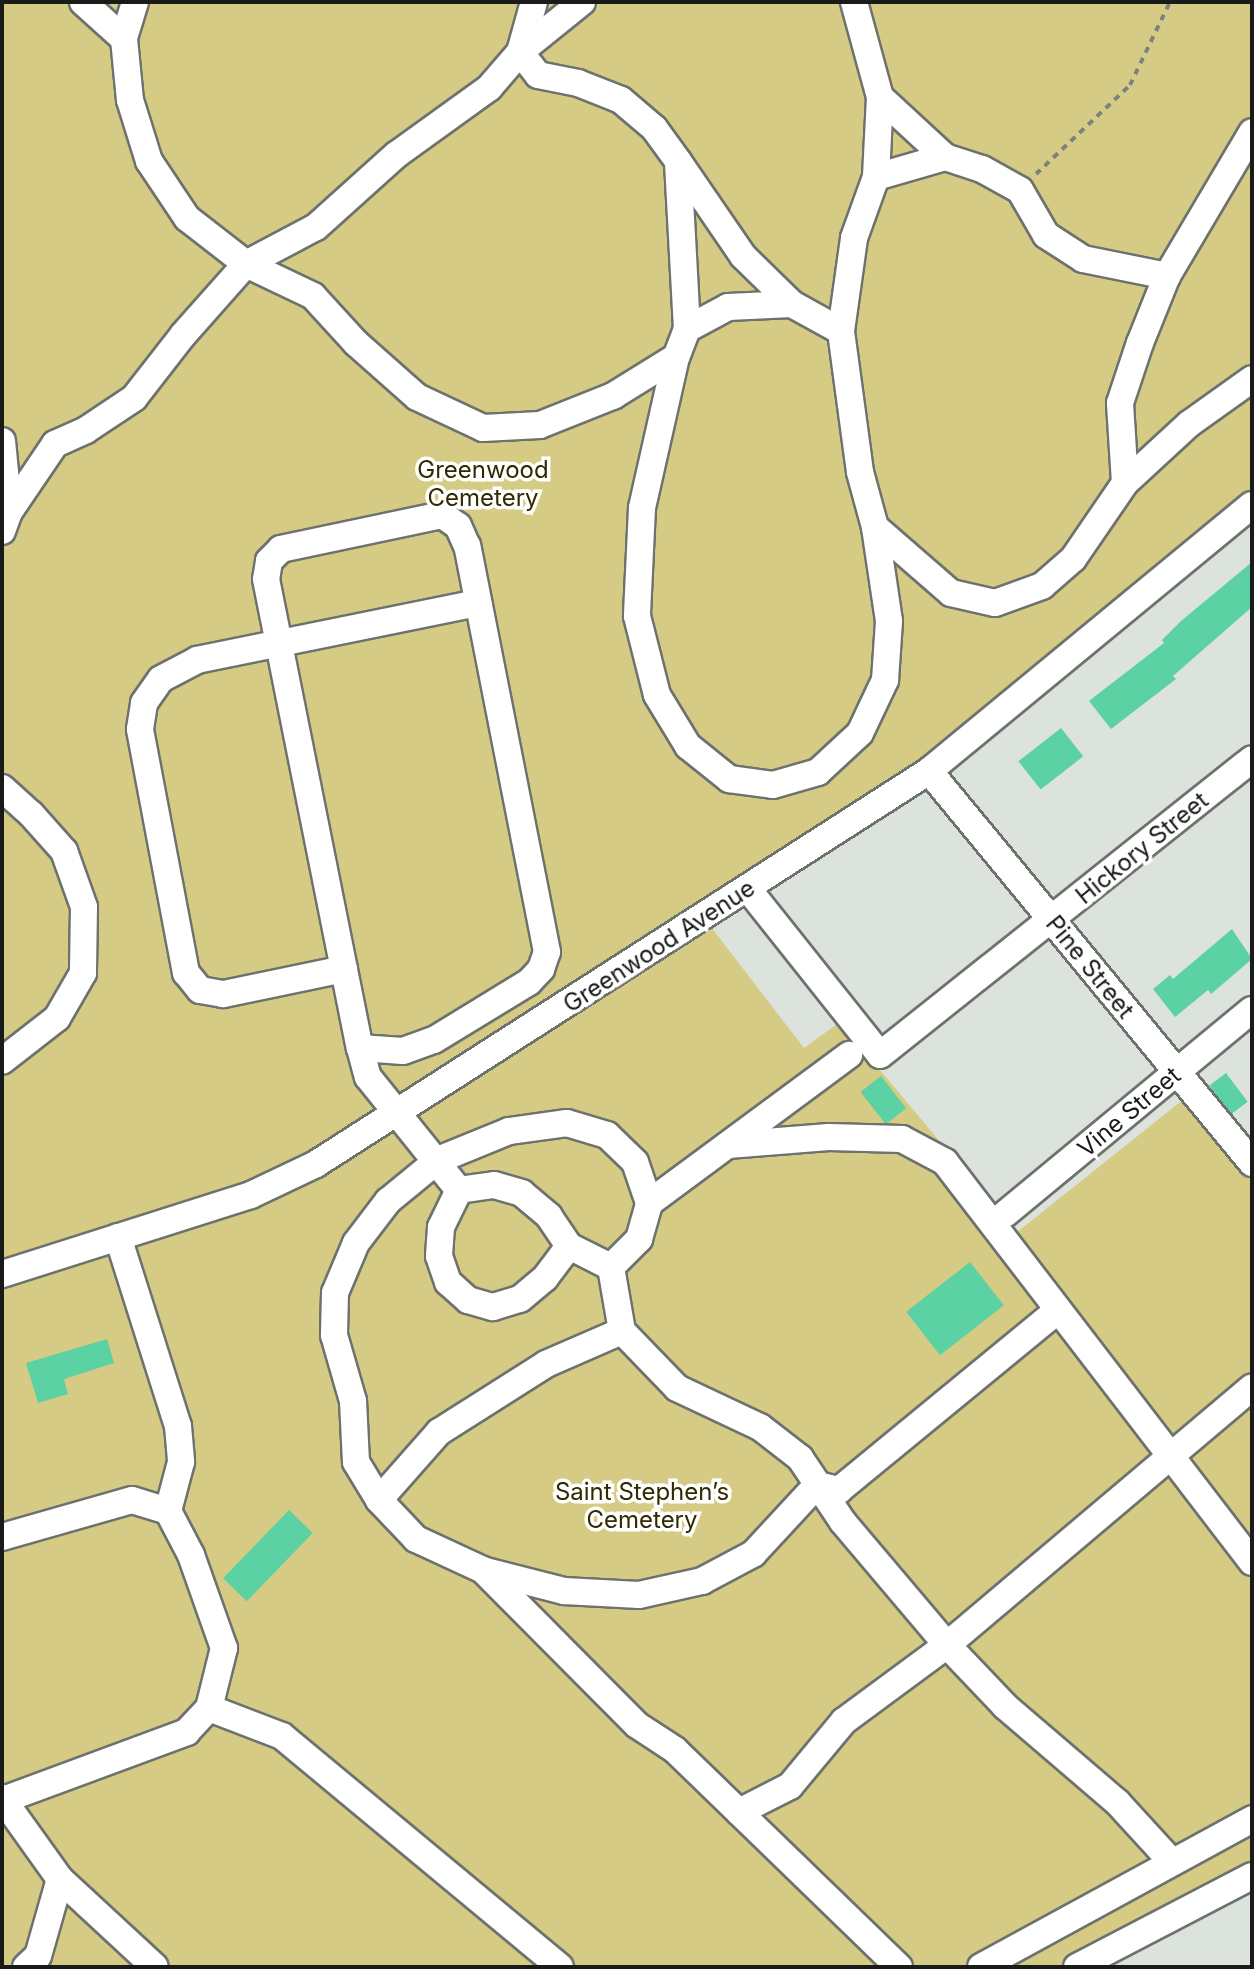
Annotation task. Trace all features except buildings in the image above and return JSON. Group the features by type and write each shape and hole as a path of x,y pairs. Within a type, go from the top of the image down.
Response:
{"street":[{"path":"83,2 124,39"},
{"path":"135,2 124,39 130,100 149,161 187,218 246,264 313,296 356,343 417,397 483,428 540,425 613,396 676,357"},
{"path":"520,52 534,2"},
{"path":"6,521 55,444 86,430 134,398 183,335 246,264 316,227 396,155 489,88 520,52 582,2"},
{"path":"678,161 687,329 676,357 642,508 637,616 657,695 688,746 729,779 773,785 818,772 860,733 885,680 889,621 875,527 860,472 841,331 854,238 876,177 880,97 854,2"},
{"path":"520,52 538,75 578,83 621,100 654,128 743,256 792,304 841,331"},
{"path":"880,97 945,157 982,169 1020,190 1046,235 1083,259 1167,276"},
{"path":"1125,483 1120,403 1167,276 1252,132"},
{"path":"876,177 945,157"},
{"path":"687,329 728,307 792,304"},
{"path":"875,527 951,593 995,603 1042,586 1073,559 1125,483 1189,424 1252,379"},
{"path":"2,441 6,521"},
{"name":"Greenwood Avenue","path":"2,1274 251,1195 316,1164 929,771 1250,511"},
{"path":"360,1048 403,1051 434,1040 529,982 541,969 547,952 467,546 458,526 442,515 281,549 269,561 266,579 360,1048 368,1077 438,1160 459,1190"},
{"path":"344,969 223,994 200,990 186,973 140,729 144,703 161,679 197,660 478,603"},
{"name":"Hickory Street","path":"748,889 880,1055 1252,759"},
{"name":"Pine Street","path":"929,771 1252,1163"},
{"path":"2,788 31,814 64,851 84,907 83,973 57,1018 2,1061"},
{"name":"Vine Street","path":"1005,1214 1252,1010"},
{"path":"649,1203 849,1055"},
{"path":"611,1267 639,1239 649,1203 635,1162 607,1135 567,1123 509,1131 438,1160 388,1201 364,1232 335,1293 334,1335 353,1401 356,1462 379,1500 416,1539 483,1570 564,1591 639,1595 702,1581 753,1554 817,1485"},
{"path":"728,1145 829,1137 902,1139 945,1162 1252,1562"},
{"path":"459,1190 494,1185 522,1193 549,1216 569,1246 611,1267"},
{"path":"459,1190 441,1227 439,1256 448,1282 468,1300 493,1307 520,1299 545,1278 569,1246"},
{"path":"118,1237 178,1426 181,1462 168,1511 191,1555 224,1648 209,1708 187,1732 2,1799 60,1879 155,1967"},
{"path":"611,1267 622,1331 677,1388 760,1427 800,1458 843,1522 947,1645 1005,1706 1117,1802 1172,1862"},
{"path":"817,1485 839,1490 1058,1310"},
{"path":"379,1500 439,1432 546,1364 622,1331"},
{"path":"739,1812 790,1786 844,1721 947,1645 1252,1387"},
{"path":"2,1537 132,1500 168,1511"},
{"path":"483,1570 637,1725 675,1750 899,1967"},
{"path":"209,1708 282,1736 560,1967"},
{"path":"981,1967 1252,1819"},
{"path":"1077,1967 1252,1876"},
{"path":"26,1967 38,1956 60,1879"}],"path":[{"path":"1020,190 1130,85 1170,2"}],"green space":[{"path":"2,2 1252,2 1252,505 929,771 704,918 804,1048 840,1022 1016,1233 1184,1099 1252,1183 1252,1871 1077,1967 2,1967"}],"park label":[{"name":"Greenwood Cemetery","path":"483,484"},
{"name":"Saint Stephen’s Cemetery","path":"642,1506"}]}
